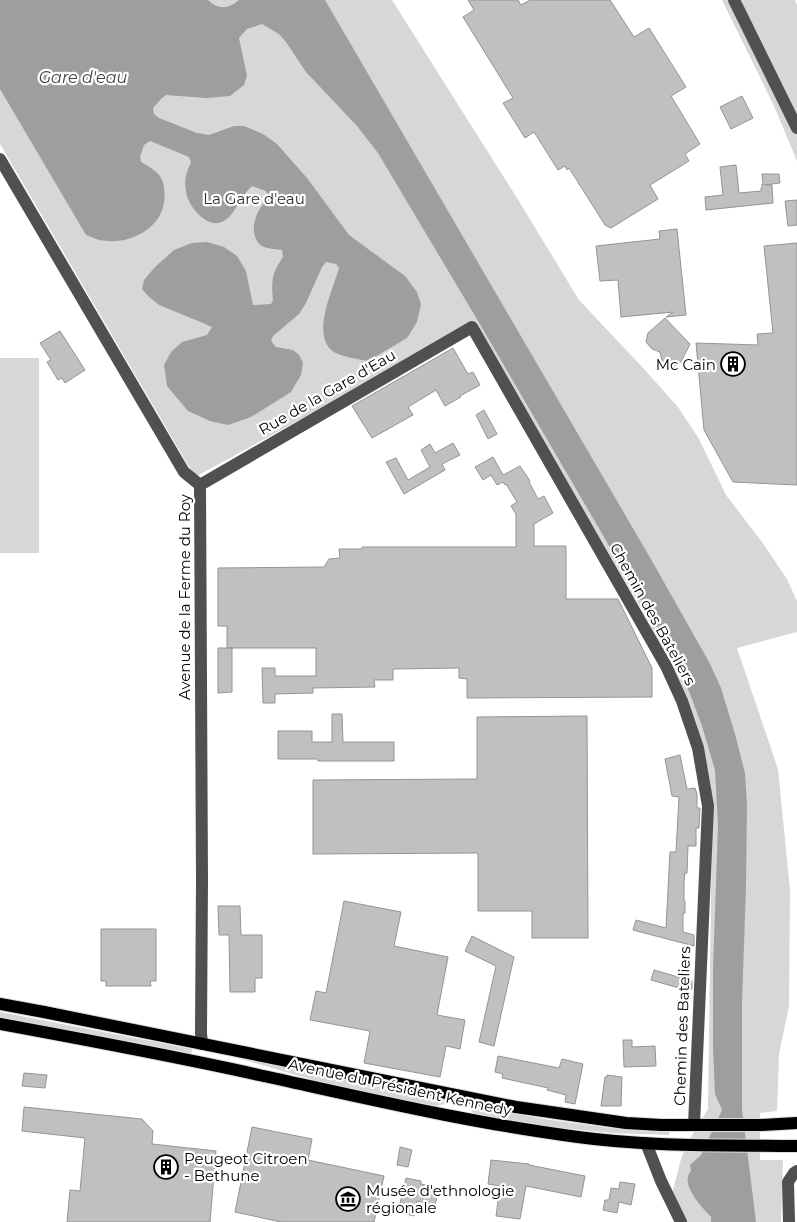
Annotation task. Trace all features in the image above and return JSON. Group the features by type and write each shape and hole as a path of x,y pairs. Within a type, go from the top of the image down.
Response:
{"main road":[{"name":"Avenue du Président Kennedy","path":"0,1004 516,1107 626,1123 661,1125 797,1123"},
{"name":"Avenue du Président Kennedy","path":"0,1024 116,1045 453,1117 511,1127 624,1142 675,1145 797,1146"},
{"name":"Avenue de la Ferme du Roy","path":"202,1044 203,1063"}],"street":[{"path":"734,0 792,107 797,128"},
{"name":"Avenue de la Ferme du Roy","path":"0,159 184,472 200,485 202,1044"},
{"name":"Rue de la Gare d'Eau","path":"200,485 472,327"},
{"name":"Chemin des Bateliers","path":"472,327 666,666 682,701 698,748 708,806 700,1125"},
{"path":"646,1143 661,1181 681,1222"},
{"path":"789,1222 788,1182 797,1171"}],"green space":[{"name":"La Gare d'eau","path":"0,0 392,0 579,300 678,407 699,439 726,495 762,542 787,579 797,601 797,632 737,648 778,769 790,890 789,1006 779,1054 777,1111 760,1113 760,1160 783,1160 781,1222 687,1222 672,1194 681,1159 688,1142 708,1109 712,822 678,681 646,617 474,323 195,477 0,144"},
{"path":"722,0 795,0 797,5 797,161 774,106"},
{"path":"0,358 39,358 39,553 0,553"},
{"path":"0,1012 192,1049 191,1055 0,1019"},
{"path":"224,1054 449,1100 445,1104 436,1106 338,1087"},
{"path":"466,1104 544,1119 611,1128 669,1132 669,1135 610,1133 545,1126 473,1113"}],"water":[{"name":"Gare d'eau","path":"0,0 208,0 220,7 227,7 239,0 325,0 652,561 709,662 721,688 745,773 747,805 742,1001 742,1109 756,1222 711,1222 711,1217 693,1195 688,1182 688,1176 691,1171 690,1165 701,1155 722,1110 715,1094 713,1047 713,969 718,826 715,770 702,726 687,686 671,652 378,153 357,126 306,72 279,34 262,24 247,29 239,38 247,76 244,85 230,96 206,98 166,95 153,108 154,114 159,118 197,133 209,135 234,126 244,126 263,134 277,144 307,178 349,235 405,276 417,292 421,304 417,322 407,338 368,361 337,354 327,345 323,324 328,300 339,268 336,264 326,262 299,314 273,336 271,341 276,347 293,350 299,355 303,363 301,375 291,392 251,417 228,425 210,421 188,411 167,386 164,365 171,352 182,342 207,335 212,327 159,305 142,289 144,280 174,250 192,243 207,242 224,247 237,256 246,271 253,305 271,304 273,300 273,277 283,257 282,250 262,246 255,237 255,221 268,196 266,191 252,186 226,220 216,223 205,220 196,212 187,196 185,181 191,162 189,157 150,141 144,145 140,157 141,162 156,172 163,182 164,203 157,220 144,232 117,241 105,241 86,235 0,89"}],"building":[{"path":"468,0 518,0 521,5 530,0 610,0 634,37 649,28 686,87 671,96 700,144 685,154 689,161 650,185 658,199 611,228 605,225 569,168 567,170 565,166 558,170 534,132 525,138 503,103 513,98 463,17 474,10"},
{"path":"742,96 753,118 731,129 720,107"},
{"path":"736,165 739,193 761,191 763,185 762,174 779,174 780,183 765,185 772,185 773,203 706,210 705,197 723,195 720,167"},
{"path":"797,200 797,225 788,226 785,201"},
{"path":"677,229 686,315 666,317 673,312 621,317 618,280 600,281 596,246 660,239 659,231"},
{"name":"Mc Cain","path":"797,243 797,485 733,482 704,430 696,343 758,345 757,334 773,333 764,246"},
{"path":"665,318 690,344 681,362 673,367 664,364 660,352 652,349 646,342 648,333"},
{"path":"60,331 85,370 65,383 62,378 58,380 47,362 51,360 40,343"},
{"path":"453,348 468,374 473,372 480,385 445,406 436,390 408,407 413,415 372,438 352,406"},
{"path":"484,410 497,434 488,439 476,415"},
{"path":"453,443 460,455 442,464 445,470 404,494 386,462 396,458 408,480 430,467 421,450 430,444 435,453"},
{"path":"493,457 503,475 520,466 530,481 538,499 544,496 553,513 534,524 534,546 566,546 566,599 618,599 652,668 652,697 467,698 467,679 459,678 459,668 393,669 393,680 374,680 375,687 313,688 313,693 275,694 275,703 263,703 262,668 275,668 275,676 316,676 316,648 227,648 227,626 218,626 218,568 324,567 329,559 340,558 339,549 362,549 362,547 516,547 516,514 511,506 517,502 506,484 503,482 497,485 491,475 483,480 475,467"},
{"path":"218,648 232,648 232,692 218,693"},
{"path":"332,714 342,714 343,742 394,742 394,761 278,759 278,731 312,731 312,742 332,742"},
{"path":"587,716 588,938 532,938 532,911 478,911 478,853 313,854 313,780 477,779 477,717"},
{"path":"680,755 687,789 695,788 697,808 700,808 699,828 696,828 696,846 688,846 687,873 685,873 684,882 685,913 683,913 683,932 694,935 694,946 633,930 636,920 666,928 670,852 676,852 679,797 672,796 665,759"},
{"path":"344,901 401,912 394,946 448,957 437,1015 465,1020 460,1049 446,1046 440,1077 364,1063 370,1031 310,1020 316,991 326,993"},
{"path":"218,906 240,906 241,935 262,935 262,978 255,978 255,992 230,992 229,935 219,935"},
{"path":"101,929 156,929 156,981 150,981 151,986 106,986 106,981 101,981"},
{"path":"472,936 514,957 494,1046 479,1042 496,966 465,951"},
{"path":"654,970 692,981 692,989 686,990 651,980"},
{"path":"623,1040 632,1040 632,1047 655,1046 656,1066 624,1067"},
{"path":"498,1056 559,1068 562,1059 583,1064 575,1104 565,1102 566,1095 547,1090 548,1088 502,1078 503,1074 495,1072"},
{"path":"24,1073 47,1075 45,1088 22,1086"},
{"path":"607,1075 622,1077 621,1106 601,1106 605,1077"},
{"name":"Peugeot Citroen - Bethune","path":"24,1107 142,1119 153,1131 152,1144 216,1151 210,1222 67,1222 70,1190 80,1191 85,1138 22,1131"},
{"path":"252,1127 312,1139 308,1160 384,1176 374,1222 281,1222 235,1212"},
{"path":"400,1147 412,1150 408,1167 397,1165"},
{"path":"491,1160 529,1164 585,1176 581,1197 526,1186 520,1219 496,1216 500,1186 488,1184"},
{"path":"406,1178 439,1188 435,1205 417,1201 414,1216 398,1212"},
{"path":"620,1182 635,1184 631,1205 619,1202 617,1213 603,1210 605,1200 609,1200 611,1188 619,1189"}],"place":[{"name":"Mc Cain","path":"733,364"},
{"name":"Peugeot Citroen - Bethune","path":"166,1167"},
{"name":"Musée d'ethnologie régionale","path":"348,1199"}]}
